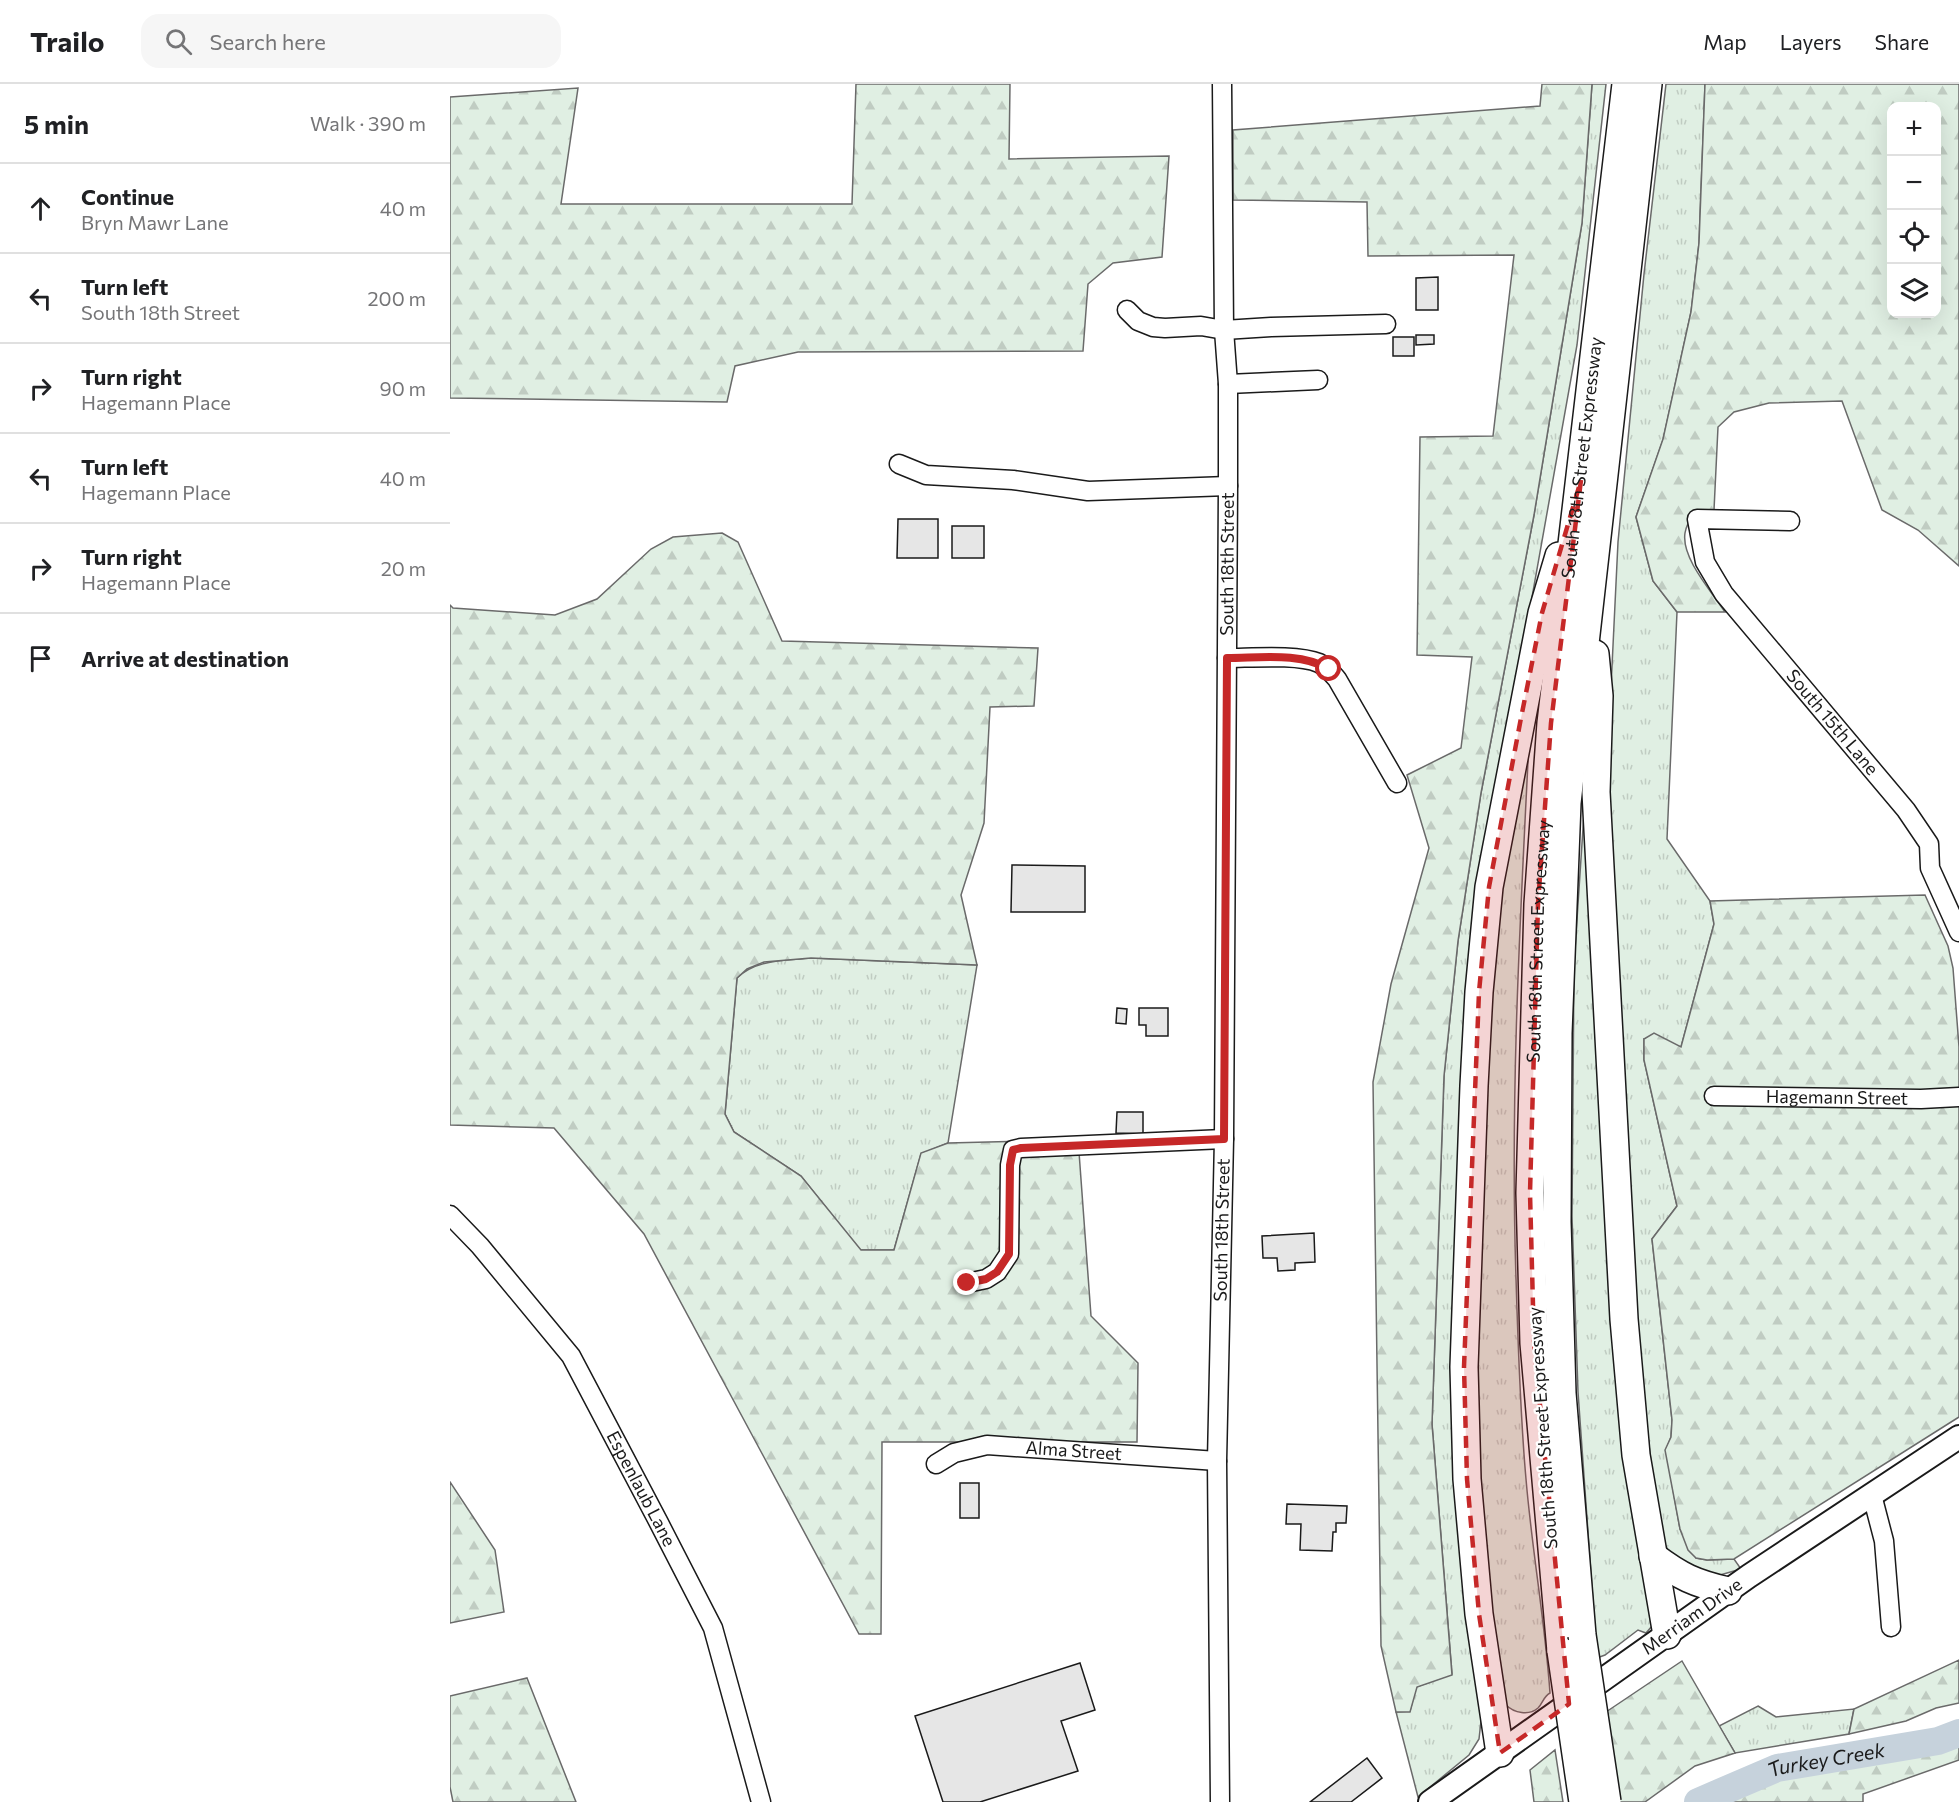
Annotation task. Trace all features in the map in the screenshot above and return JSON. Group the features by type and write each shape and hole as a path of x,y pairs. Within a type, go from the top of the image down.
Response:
{"highway":[{"name":"South 18th Street Expressway","path":"1583,1802 1561,1651 1534,1343 1530,1193 1538,893 1551,723 1626,84"},
{"name":"South 18th Street Expressway","path":"1607,1802 1582,1635 1562,1393 1557,1222 1558,1033 1567,803 1648,84"},
{"path":"1500,1753 1479,1614 1467,1479 1464,1367 1479,992 1489,887 1521,718 1542,613 1581,480"},
{"path":"1589,598 1599,696 1596,792 1624,1319 1636,1455 1667,1635"},
{"path":"1653,1556 1678,1575 1703,1586 1728,1591"}],"main road":[{"name":"Merriam Drive","path":"1430,1802 1728,1591 1959,1437"}],"street":[{"name":"South 18th Street","path":"1220,1802 1217,1461 1224,1139 1228,486 1222,84"},
{"path":"1127,310 1137,321 1153,327 1200,326 1224,330 1386,324"},
{"path":"1228,384 1318,380"},
{"path":"899,464 926,475 1013,480 1088,491 1228,486"},
{"name":"South 15th Lane","path":"1790,521 1697,519 1705,562 1724,594 1906,810 1929,844 1930,868 1959,932"},
{"path":"1227,658 1300,659 1317,662 1329,669 1397,783"},
{"name":"Hagemann Street","path":"1714,1096 1921,1099 1959,1096"},
{"path":"967,1283 986,1279 997,1272 1009,1254 1010,1165 1013,1150 1224,1139"},
{"name":"Espenlaub Lane","path":"450,1215 480,1246 571,1356 713,1628 761,1802"},
{"name":"Alma Street","path":"936,1464 954,1453 987,1445 1217,1461"},
{"path":"1872,1495 1884,1541 1891,1627"}],"highlighted area":[{"path":"1581,480 1551,723 1538,904 1530,1193 1534,1343 1569,1704 1500,1753 1479,1614 1467,1479 1464,1367 1479,992 1489,887 1542,613"}],"green space":[{"path":"856,84 1010,84 1009,159 1169,156 1162,257 1113,263 1088,284 1083,351 798,352 735,366 727,402 450,398 450,97 578,88 561,204 852,204"},
{"path":"1542,84 1592,84 1582,223 1534,515 1481,793 1458,941 1444,1076 1432,1424 1452,1675 1417,1687 1410,1712 1396,1712 1381,1646 1373,1082 1391,984 1429,848 1407,775 1461,748 1472,657 1417,655 1420,437 1493,436 1514,255 1368,256 1367,202 1233,200 1233,130 1540,106"},
{"path":"1592,84 1606,84 1577,345 1479,894 1473,940 1481,1721 1479,1739 1469,1755 1418,1797 1396,1712 1410,1711 1416,1687 1452,1674 1432,1424 1444,1076 1458,941 1481,793 1534,515 1582,223"},
{"path":"1666,84 1705,84 1699,243 1691,312 1663,440 1636,517 1653,581 1677,612 1667,839 1710,901 1714,924 1681,1047 1644,1039 1644,1060 1677,1206 1652,1239 1672,1420 1671,1437 1666,1450 1680,1529 1696,1558 1734,1559 1741,1569 1720,1575 1703,1574 1676,1560 1667,1549 1661,1536 1657,1514 1643,1393 1633,1266 1609,796 1611,687 1618,542 1644,274"},
{"path":"1705,84 1959,84 1959,566 1918,530 1882,510 1842,401 1769,403 1734,412 1718,427 1714,510 1693,516 1685,531 1685,543 1692,564 1725,612 1677,612 1653,581 1636,517 1663,439 1691,312 1699,243"},
{"path":"722,533 738,542 782,641 1038,648 1034,706 990,707 984,823 961,895 977,965 811,958 764,962 747,969 737,978 725,1114 734,1132 801,1176 861,1250 894,1250 921,1153 948,1143 1076,1140 1079,1152 1091,1316 1138,1363 1137,1442 882,1442 881,1634 859,1634 644,1234 554,1128 450,1125 450,605 453,608 555,615 597,599 651,549 673,537"},
{"path":"1529,742 1517,1010 1514,1211 1518,1353 1524,1454 1550,1693 1538,1708 1526,1713 1517,1712 1506,1705 1497,1682 1474,1462 1487,969"},
{"path":"1584,813 1652,1626 1646,1633 1638,1630 1605,1655 1597,1658 1578,1392 1572,1216 1574,965"},
{"path":"1925,895 1948,946 1953,968 1959,1047 1959,1417 1734,1559 1696,1558 1688,1550 1680,1529 1665,1450 1671,1437 1672,1420 1652,1239 1677,1206 1644,1060 1644,1039 1654,1033 1681,1047 1714,924 1710,901"},
{"path":"811,958 977,965 948,1143 921,1154 894,1250 860,1250 801,1176 734,1132 725,1114 737,978 762,964"},
{"path":"450,1482 495,1550 504,1612 450,1623"},
{"path":"1959,1660 1959,1703 1936,1708 1906,1721 1849,1734 1854,1709"},
{"path":"1682,1661 1735,1753 1695,1766 1645,1802 1615,1802 1603,1714"},
{"path":"527,1678 576,1802 453,1802 450,1787 450,1696"},
{"path":"1758,1706 1776,1717 1854,1709 1849,1734 1735,1753 1719,1726"},
{"path":"1959,1744 1959,1760 1863,1794 1863,1802 1717,1802 1791,1775 1915,1755"},
{"path":"1555,1750 1563,1802 1534,1802 1530,1770"}],"building":[{"path":"1438,277 1438,310 1416,310 1416,278"},
{"path":"1416,335 1434,335 1434,344 1416,345"},
{"path":"1393,337 1414,337 1414,356 1393,356"},
{"path":"898,519 938,519 938,558 897,558"},
{"path":"952,526 984,526 984,558 952,558"},
{"path":"1012,865 1085,866 1085,912 1011,912"},
{"path":"1117,1008 1127,1009 1126,1024 1116,1023"},
{"path":"1139,1008 1168,1008 1168,1036 1146,1036 1146,1025 1139,1025"},
{"path":"1117,1112 1143,1112 1143,1134 1116,1133"},
{"path":"1314,1233 1315,1262 1295,1263 1295,1270 1278,1271 1277,1258 1263,1258 1262,1236"},
{"path":"960,1483 979,1483 979,1518 960,1518"},
{"path":"1287,1504 1347,1506 1346,1523 1336,1523 1336,1532 1333,1532 1332,1551 1300,1550 1301,1524 1286,1524"},
{"path":"1080,1663 1095,1710 1061,1721 1078,1771 980,1802 943,1802 915,1716"},
{"path":"1367,1758 1382,1778 1351,1802 1310,1802"}],"waterway":[{"name":"Turkey Creek","path":"1698,1802 1777,1768 1938,1741 1959,1733"}],"route":[{"path":"967,1283 986,1279 997,1272 1009,1254 1010,1165 1013,1150 1224,1139 1227,658 1300,659 1317,662 1329,669"}]}
